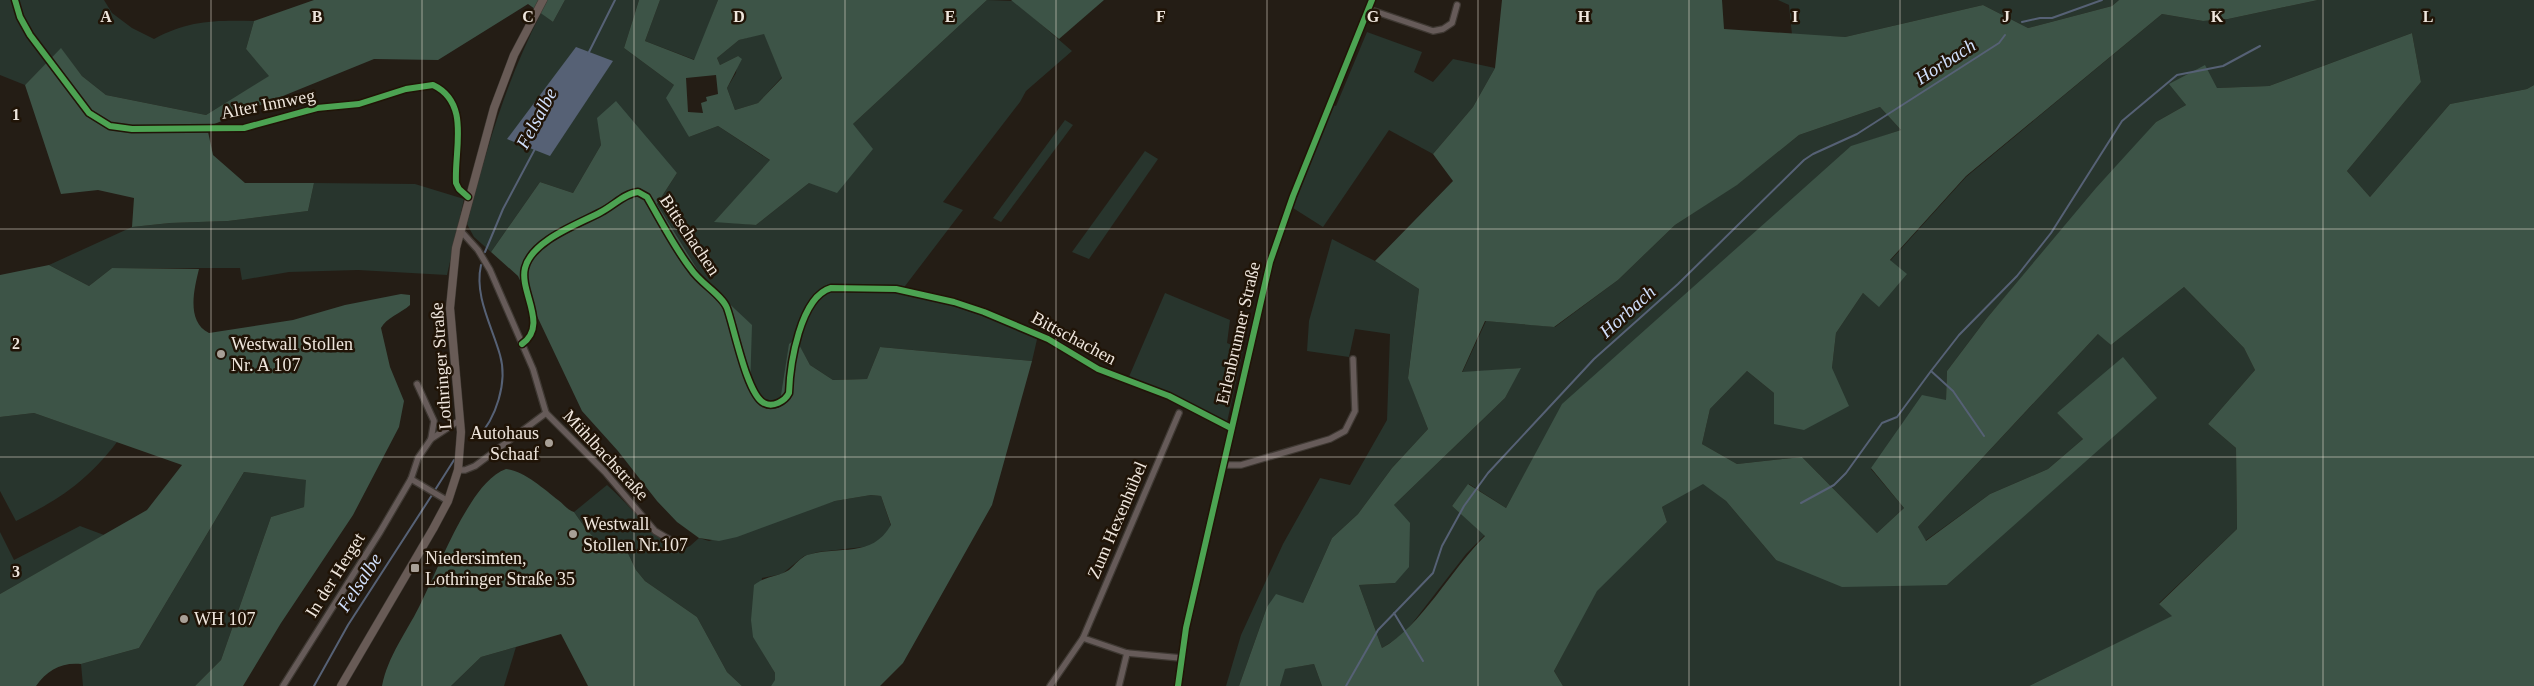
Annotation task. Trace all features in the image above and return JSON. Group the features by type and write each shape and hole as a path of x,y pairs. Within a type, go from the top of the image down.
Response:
{"main road":[{"name":"Lothringer Straße","path":"341,686 448,500 458,470 462,441 450,308 451,282 460,230 486,135 508,69 543,0"}],"street":[{"name":"Alter Innweg","path":"15,0 20,17 30,35 90,113 110,126 132,129 244,128 317,108 358,104 406,89 433,85 448,94 456,113 458,125 456,182 459,189 468,197"},
{"name":"Erlenbrunner Straße","path":"1178,686 1180,658 1274,248 1292,196 1372,0"},
{"path":"1368,9 1433,31 1443,30 1452,23 1457,6"},
{"name":"Bittschachen","path":"522,344 529,339 532,329 524,271 528,261 542,246 567,228 638,192 647,197 690,269 726,306 732,333 754,393 763,403 772,405 778,403 786,398 789,393 795,348 810,305 821,291 831,288 896,289 954,302 1020,326 1098,369 1169,396 1232,428"},
{"path":"460,230 472,242 488,265 537,381 546,413"},
{"path":"1223,465 1241,465 1330,439 1345,431 1356,411 1353,359"},
{"name":"In der Herget","path":"282,686 412,479 418,458 430,439 434,421 417,384"},
{"name":"Mühlbachstraße","path":"458,470 465,470 475,466 546,413 605,472 655,531 679,545"},
{"name":"Zum Hexenhübel","path":"1050,686 1083,638 1179,413"},
{"name":"In der Herget","path":"430,439 460,420"},
{"path":"412,479 448,500"},
{"path":"1083,638 1127,653 1180,658"},
{"path":"1119,686 1127,653"}],"green space":[{"path":"0,0 104,0 112,13 132,28 154,39 179,28 203,22 254,21 246,49 270,76 206,115 106,95 82,76 61,49 25,85 0,75"},
{"path":"314,0 565,0 553,22 528,4 438,60 374,59 207,127 213,155 245,183 314,183 308,211 228,221 170,223 132,227 134,198 98,190 61,194 25,85 61,48 82,76 106,95 206,115 269,76 246,49 254,21"},
{"path":"565,0 639,0 624,48 674,85 689,137 718,126 771,161 715,221 756,225 809,183 853,124 987,0 1014,1 1072,51 1026,91 1020,102 943,202 963,210 902,290 954,302 1038,335 1032,361 880,347 867,379 833,380 810,365 796,340 779,408 762,406 750,390 704,280 657,204 677,173 598,118 601,145 573,193 540,182 491,252 474,237 467,224 482,169 498,116 528,39 541,13 553,22"},
{"path":"639,0 660,0 645,41 694,60 718,0 987,0 853,124 873,149 837,193 809,183 756,225 714,222 770,160 718,126 689,137 666,98 674,85 624,48","holes":["764,34 782,78 758,103 735,110 727,88 742,59 738,56 720,65 717,58 739,40","716,75 718,94 706,97 707,101 701,103 703,113 688,112 686,78"]},
{"path":"660,0 718,0 695,60 645,41"},
{"path":"1011,0 1104,0 1059,39"},
{"path":"1502,0 1722,0 1724,29 1845,37 1983,5 2028,28 2112,6 2119,0 2318,0 2228,19 2203,21 2162,14 1966,176 1890,260 1907,274 1879,307 1863,293 1836,333 1832,368 1849,406 1804,430 1774,424 1774,393 1747,371 1710,409 1702,444 1737,464 1802,457 1877,533 1904,508 1871,468 1922,395 1946,400 1947,371 1987,318 2096,188 2156,122 2186,105 2169,84 2205,65 2217,88 2269,86 2412,33 2421,82 2347,171 2370,197 2450,104 2527,89 2534,85 2534,686 2029,686 2172,616 2159,604 2237,529 2236,448 2208,424 2255,370 2244,348 2184,287 2111,345 2098,334 1918,527 1926,541 1990,494 2048,469 2083,439 2057,413 2123,357 2157,398 1947,585 1842,587 1776,560 1726,501 1703,484 1662,507 1667,522 1597,591 1554,671 1563,686 1322,686 1314,664 1285,669 1280,686 1239,686 1267,607 1276,594 1303,603 1332,538 1358,514 1392,468 1428,429 1408,378 1419,289 1375,261 1453,181 1433,154 1473,107 1495,68","holes":["1880,107 1901,130 1851,146 1562,404 1506,508 1468,484 1452,506 1485,536 1423,612 1410,626 1382,648 1359,585 1395,583 1409,567 1410,523 1394,505 1505,398 1521,368 1462,372 1485,321 1554,327 1618,280 1675,225 1737,185 1799,135"]},
{"path":"1778,0 2119,0 2112,6 2028,28 1983,5 1845,37 1792,35 1789,5"},
{"path":"2318,0 2534,0 2534,85 2527,89 2450,104 2370,197 2347,171 2421,82 2412,33 2269,86 2217,88 2170,84 2186,105 2156,122 1987,318 1947,371 1946,400 1871,469 1904,508 1877,533 1802,457 1737,464 1702,444 1710,409 1747,371 1774,393 1775,424 1832,368 1836,333 1863,293 1880,306 1890,261 1966,177 2162,14 2203,21 2228,19"},
{"path":"1367,32 1422,52 1414,72 1433,82 1453,59 1495,68 1473,107 1433,154 1389,130 1323,227 1293,208 1333,105 1336,106"},
{"path":"764,33 782,77 758,103 735,110 727,88 736,73 738,56 720,65 717,58 739,40"},
{"path":"616,101 677,173 657,204 704,280 752,325 750,389 762,406 779,408 789,344 796,339 810,365 833,380 867,379 880,347 1032,361 992,505 903,663 880,686 771,686 775,680 775,673 753,637 751,620 754,585 758,582 789,570 807,555 864,547 874,543 883,536 891,525 881,496 871,495 835,501 737,537 719,541 699,538 677,522 657,501 618,451 582,411 518,276 491,252 540,182 573,193 601,145 597,118"},
{"path":"1880,107 1901,130 1851,147 1563,404 1506,508 1469,484 1452,506 1485,535 1466,554 1404,634 1382,648 1359,585 1395,583 1394,505 1505,398 1520,368 1462,373 1486,321 1555,327 1618,280 1675,225 1739,183 1799,135"},
{"path":"1065,120 1073,125 1001,222 993,218"},
{"path":"1145,151 1158,159 1089,259 1072,252"},
{"path":"314,183 415,184 464,199 447,275 358,270 289,272 242,280 240,268 112,268 89,286 49,265 132,227 170,223 228,221 308,211"},
{"path":"1332,239 1375,261 1419,289 1408,377 1428,429 1392,468 1358,514 1332,538 1303,603 1267,607 1239,686 1226,686 1241,635 1283,544 1320,478 1350,485 1387,420 1390,334 1355,329 1349,357 1307,351 1309,321"},
{"path":"49,265 89,286 112,268 199,269 195,286 194,313 202,328 209,333 293,320 345,305 401,294 410,295 410,305 386,321 381,328 390,367 404,401 399,427 353,515 281,623 243,686 195,686 221,660 271,517 304,507 306,480 244,472 139,648 81,664 61,666 50,671 36,686 0,686 0,594 147,510 182,465 34,413 0,417 0,275"},
{"path":"2184,287 2244,348 2255,370 2208,424 2236,448 2237,529 2159,603 2173,616 2029,686 1563,686 1554,671 1596,591 1667,522 1662,507 1703,483 1726,501 1776,560 1947,585 2156,398 2057,413 2083,439 2048,469 1990,494 1925,541 1918,527 2099,333 2111,345"},
{"path":"1165,293 1230,320 1227,343 1243,350 1227,422 1169,394 1128,379"},
{"path":"34,413 117,442 95,468 72,488 16,521 0,491 0,417"},
{"path":"506,469 520,473 534,481 574,512 600,544 613,540 625,547 636,570 645,581 697,617 727,672 742,686 588,686 561,634 481,657 451,686 382,686 388,665 419,607 463,515 486,483"},
{"path":"244,472 307,480 304,507 271,517 221,660 195,686 83,686 81,664 139,648"},
{"path":"607,485 660,537 681,550 690,546 699,538 709,541 835,501 871,495 881,496 891,526 884,537 872,546 818,552 804,556 782,574 762,578 753,636 775,673 776,680 771,686 742,686 727,672 697,617 645,581 636,570 625,547 600,545 574,512"},
{"path":"80,526 104,535 0,594 0,532 14,560"},
{"path":"516,647 504,686 451,686 481,657"},
{"path":"1314,664 1322,686 1280,686 1284,669"}],"water":[{"path":"576,47 613,61 550,156 507,139"}],"waterway":[{"name":"Felsalbe","path":"588,54 615,0"},
{"name":"Horbach","path":"2022,22 2040,18 2052,18 2102,0"},
{"name":"Horbach","path":"1346,686 1378,630 1433,573 1442,546 1464,506 1488,473 1594,359 1678,284 1804,160 1857,134 1999,43 2005,35"},
{"path":"1984,436 1953,391 1931,371 1959,335 2017,276 2051,233 2122,121 2177,75 2223,66 2260,46"},
{"name":"Felsalbe","path":"485,252 503,209 536,147"},
{"name":"Felsalbe","path":"477,438 495,411 499,400 502,377 500,355 482,299 479,277 481,265"},
{"path":"1801,503 1834,485 1846,473 1882,423 1897,417 1931,371"},
{"name":"Felsalbe","path":"435,490 454,460"},
{"name":"Felsalbe","path":"314,686 348,625 432,495"},
{"path":"1394,613 1423,661"}],"cycle path":[{"path":"15,0 20,17 30,35 89,113 110,126 132,129 244,128 317,108 359,104 406,89 433,85 445,93 452,103 456,115 458,128 456,183 459,189 468,197"},
{"path":"1178,686 1186,628 1270,262 1293,196 1372,0"},
{"path":"522,344 530,336 533,327 533,318 524,277 529,258 546,241 557,234 601,212 624,197 638,192 647,197 685,261 727,308 752,387 764,403 771,405 778,403 785,399 789,393 799,333 804,318 820,294 831,288 896,289 954,302 984,312 1048,339 1098,369 1169,396 1231,428"}],"place":[{"name":"Westwall Stollen Nr. A 107","path":"221,354"},
{"name":"Autohaus Schaaf","path":"549,443"},
{"name":"Westwall Stollen Nr.107","path":"573,534"},
{"name":"Niedersimten, Lothringer Straße 35","path":"415,568"},
{"name":"WH 107","path":"184,619"}]}
